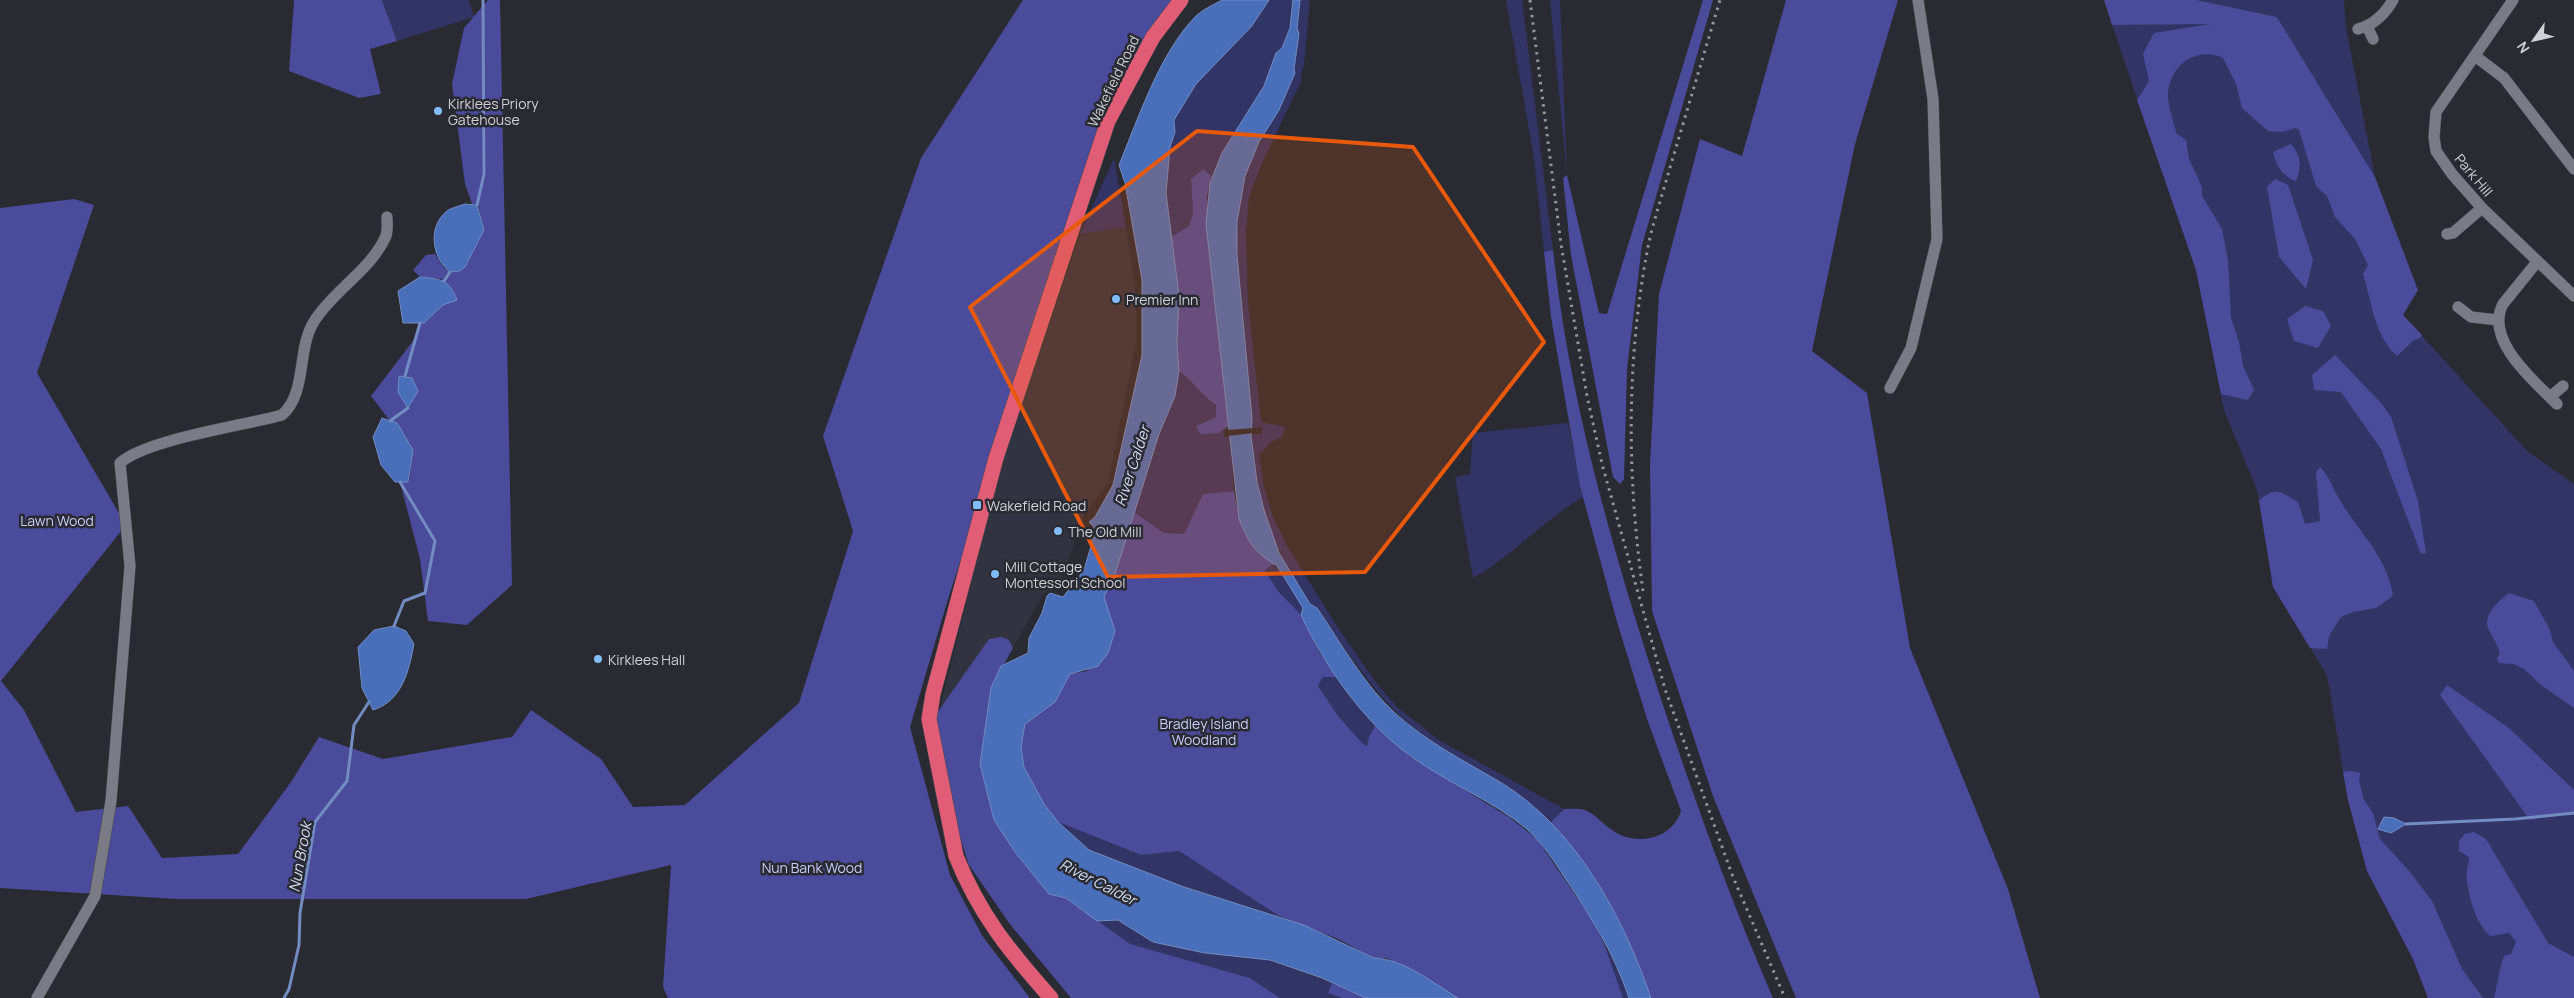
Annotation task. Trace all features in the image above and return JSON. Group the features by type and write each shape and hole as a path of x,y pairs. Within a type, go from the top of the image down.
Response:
{"highway":[{"name":"Wakefield Road","path":"1052,998 1002,942 980,907 963,873 956,856 929,719 933,694 996,458 1108,121 1153,37 1181,0"}],"street":[{"path":"1890,388 1911,348 1937,239 1933,99 1918,0"},
{"path":"2373,39 2362,28 2382,14 2393,0"},
{"name":"Park Hill","path":"2512,0 2436,112 2434,137 2436,151 2444,164 2482,208 2574,296"},
{"path":"2475,56 2504,78 2574,170"},
{"path":"2447,234 2453,233 2482,208"},
{"path":"37,998 95,896 110,810 130,566 120,463 129,454 190,436 282,415 292,406 306,335 315,318 374,255 387,234 387,217"},
{"path":"2538,262 2510,295 2500,311 2498,320 2499,330 2506,348 2554,401 2563,386"},
{"path":"2458,307 2471,317 2498,320"}],"highlighted area":[{"path":"1197,131 1413,147 1544,342 1365,572 1108,577 970,307"}],"shaded area":[{"path":"382,0 469,0 474,17 397,41"},
{"path":"1269,0 1293,0 1290,28 1282,48 1276,53 1264,86 1222,153 1210,183 1211,176 1191,179 1193,213 1189,226 1171,237 1166,193 1170,147 1175,132 1174,120 1196,84 1251,27"},
{"path":"1300,0 1310,0 1304,65 1300,78 1302,79 1262,163 1249,197 1246,232 1248,303 1261,422 1286,427 1282,437 1271,442 1259,455 1264,487 1273,517 1287,546 1338,628 1377,684 1398,708 1439,740 1564,809 1550,823 1537,810 1508,788 1430,741 1396,712 1368,680 1317,608 1310,603 1277,547 1264,511 1256,473 1251,434 1262,434 1262,427 1251,429 1252,418 1238,272 1237,222 1245,176 1250,161 1269,127 1294,71"},
{"path":"1506,0 1522,0 1553,250 1544,252 1534,158"},
{"path":"1550,0 1560,0 1567,175"},
{"path":"2197,0 2344,0 2346,28 2375,177 2277,17"},
{"path":"2215,23 2324,135 2403,315 2527,451 2574,484 2574,998 2428,998 2413,959 2367,871 2348,800 2327,675 2273,587 2257,490 2224,410 2196,270 2112,25"},
{"path":"1114,158 1126,227 1080,234"},
{"path":"1126,227 1136,294 1136,341 1108,483 1082,519 1059,589 1044,592 1013,648 1009,640 940,708 998,475 1080,234"},
{"path":"1179,371 1216,405 1216,417 1197,426 1219,433 1223,430 1224,437 1230,437 1234,491 1203,494 1184,534 1164,533 1134,512 1159,434 1175,396"},
{"path":"1568,423 1583,497 1568,506 1488,569 1473,578 1455,477 1470,474 1473,433"},
{"path":"1276,563 1303,608 1300,616 1278,591 1265,569"},
{"path":"1323,677 1337,677 1376,724 1369,737 1367,746 1339,717 1318,686"},
{"path":"1058,822 1141,855 1179,851 1279,916 1184,887 1107,859 1089,850"},
{"path":"1118,920 1153,942 1205,953 1270,960 1332,983 1329,993 1342,998 1280,998 1250,978 1130,945 1098,921"},
{"path":"1605,946 1622,977 1629,998 1623,998"}],"green space":[{"path":"294,0 382,0 397,41 370,49 381,94 359,98 289,71"},
{"path":"488,0 500,0 512,585 467,625 428,621 420,559 400,482 409,482 413,450 397,423 390,421 371,396 416,337 420,323 424,323 443,305 442,279 420,277 413,270 426,255 435,254 443,267 450,272 460,271 465,267 484,230 478,205 472,204 465,184 452,84 464,28"},
{"name":"Nun Bank Wood","path":"1023,0 1176,0 1100,132 948,599 910,727 950,875 983,937 1030,998 668,998 663,987 671,865 526,899 176,899 0,888 0,208 74,199 94,205 37,373 126,525 1,681 24,710 76,812 128,806 162,858 238,854 291,782 319,737 383,759 512,737 531,710 601,759 633,807 685,805 799,703 853,531 823,436 921,158"},
{"path":"1703,0 1713,0 1642,245 1627,369 1624,479 1620,484 1613,477 1571,255 1563,178 1567,175 1599,313 1607,314"},
{"path":"1786,0 1898,0 1855,144 1812,351 1867,393 1910,648 2008,889 2040,998 1796,998 1713,796 1652,611 1650,464 1659,294 1700,139 1742,156"},
{"path":"2104,0 2197,0 2277,17 2375,177 2418,290 2403,315 2422,335 2420,338 2414,340 2397,356 2383,338 2375,318 2363,274 2368,265 2355,239 2335,217 2327,196 2316,186 2299,130 2296,128 2282,132 2268,131 2242,108 2236,84 2223,58 2203,54 2194,56 2179,67 2174,74 2168,94 2169,103 2176,133 2186,140 2189,159 2202,187 2202,196 2222,229 2228,261 2231,318 2239,342 2243,366 2254,390 2248,400 2221,394 2196,270 2137,100 2149,81 2143,54 2154,33 2210,24 2112,25"},
{"path":"2291,144 2300,162 2296,181 2280,170 2273,152"},
{"path":"1203,169 1211,176 1207,197 1218,331 1229,426 1219,433 1200,434 1196,426 1216,417 1216,405 1179,371 1177,344 1179,296 1171,237 1189,226 1193,213 1191,179"},
{"path":"2275,179 2288,185 2313,260 2306,289 2279,257 2267,187"},
{"path":"1553,250 1568,354 1590,457 1618,559 1648,659 1691,788 1738,914 1773,998 1651,998 1643,974 1611,904 1583,861 1550,823 1564,809 1582,809 1591,813 1615,832 1634,839 1644,839 1662,834 1670,828 1677,821 1681,811 1648,722 1617,622 1580,486 1551,317 1544,252"},
{"path":"2305,306 2323,311 2331,326 2318,348 2294,341 2287,319"},
{"path":"2335,355 2381,403 2391,417 2418,501 2426,553 2421,554 2381,449 2341,392 2314,390 2312,375"},
{"path":"2320,467 2378,556 2390,582 2393,596 2376,608 2353,612 2341,617 2329,636 2327,649 2310,648 2273,587 2259,500 2270,493 2282,493 2298,502 2305,524 2320,521 2316,472"},
{"name":"Bradley Island Woodland","path":"1234,491 1241,524 1245,533 1256,549 1274,564 1265,570 1278,591 1301,615 1320,653 1337,677 1323,677 1318,686 1339,717 1367,746 1369,737 1376,724 1411,757 1509,817 1537,839 1593,921 1605,946 1623,998 1458,998 1408,968 1386,958 1374,958 1338,939 1279,916 1179,851 1141,855 1058,822 1044,804 1024,767 1021,747 1025,724 1055,701 1069,674 1087,671 1114,631 1104,597 1115,574 1134,512 1164,533 1184,534 1203,494"},
{"path":"2509,593 2534,601 2550,630 2553,642 2574,671 2574,708 2541,685 2524,669 2514,664 2499,663 2497,659 2500,653 2487,623 2493,608"},
{"path":"1002,637 1009,640 1013,648 991,688 980,764 994,820 1049,894 1066,898 1130,944 1250,978 1280,998 1071,998 1009,923 969,865 956,825 937,727 937,713 989,639"},
{"path":"2447,685 2509,728 2574,790 2574,812 2530,820 2440,695"},
{"path":"2343,772 2360,773 2359,781 2364,800 2373,813 2380,839 2410,872 2432,901 2462,969 2483,998 2428,998 2413,959 2367,871 2348,800"},
{"path":"2474,832 2486,839 2548,943 2574,957 2574,998 2494,998 2504,956 2511,954 2516,942 2509,933 2491,936 2486,932 2474,912 2467,878 2469,857 2459,851 2459,841 2465,834"},
{"path":"1332,983 1366,998 1342,998 1328,993"}],"water":[{"name":"River Calder","path":"1222,0 1269,0 1251,27 1196,84 1174,120 1175,132 1170,147 1166,193 1179,296 1177,344 1179,371 1175,396 1159,434 1115,574 1104,597 1115,631 1108,653 1098,666 1070,674 1055,702 1025,724 1021,747 1024,767 1044,804 1058,822 1089,850 1184,887 1304,925 1374,958 1385,959 1407,967 1458,998 1366,998 1322,978 1270,960 1205,953 1153,942 1118,920 1097,921 1066,898 1049,894 1015,852 994,820 980,764 991,688 1001,666 1028,653 1029,638 1042,613 1047,596 1050,593 1063,597 1084,570 1093,539 1094,527 1089,522 1095,517 1113,485 1142,355 1142,280 1125,183 1119,165 1142,107 1171,48 1196,16"},
{"path":"1293,0 1300,0 1295,73 1279,110 1259,142 1245,176 1237,222 1237,255 1252,418 1251,436 1257,482 1264,510 1279,553 1310,604 1317,608 1384,703 1408,724 1446,751 1500,782 1527,801 1552,824 1574,849 1594,876 1611,906 1640,967 1651,998 1629,998 1617,966 1593,921 1552,859 1528,830 1501,810 1412,757 1394,743 1362,711 1322,655 1301,615 1303,608 1276,564 1256,550 1239,519 1206,224 1210,183 1222,153 1264,86 1276,53 1282,48 1290,28"},
{"path":"465,204 477,205 484,230 465,267 460,271 450,272 439,259 434,242 434,234 437,225 447,211"},
{"path":"420,277 443,281 451,288 457,300 443,305 424,323 403,323 398,291"},
{"path":"399,376 412,378 418,391 408,408 398,392"},
{"path":"382,418 397,423 413,450 408,482 395,482 381,465 373,437"},
{"path":"394,626 406,631 414,644 410,664 402,684 391,700 373,710 362,688 358,647 374,630"},
{"path":"2384,817 2394,818 2406,824 2391,833 2378,829"}],"pier":[{"path":"1254,428 1254,433 1228,436 1227,430"}],"waterway":[{"name":"Nun Brook","path":"477,205 484,174 483,0"},
{"name":"Nun Brook","path":"444,281 450,272"},
{"name":"Nun Brook","path":"405,376 420,323"},
{"name":"Nun Brook","path":"390,421 408,408"},
{"name":"Nun Brook","path":"394,626 404,601 425,593 435,541 400,482"},
{"name":"Nun Brook","path":"284,998 289,989 299,945 300,913 315,822 347,781 354,725 369,702"},
{"path":"2406,824 2515,819 2574,813"}],"railway":[{"path":"1530,0 1561,244 1587,396 1602,464 1665,689 1733,877 1785,998"},
{"path":"1643,591 1634,505 1631,419 1636,333 1641,290 1655,219 1720,0"}],"place":[{"name":"Kirklees Priory Gatehouse","path":"438,111"},
{"name":"Premier Inn","path":"1116,299"},
{"name":"Wakefield Road","path":"977,505"},
{"name":"The Old Mill","path":"1058,531"},
{"name":"Mill Cottage Montessori School","path":"995,574"},
{"name":"Kirklees Hall","path":"598,659"}],"park label":[{"name":"Lawn Wood","path":"57,520"}]}
